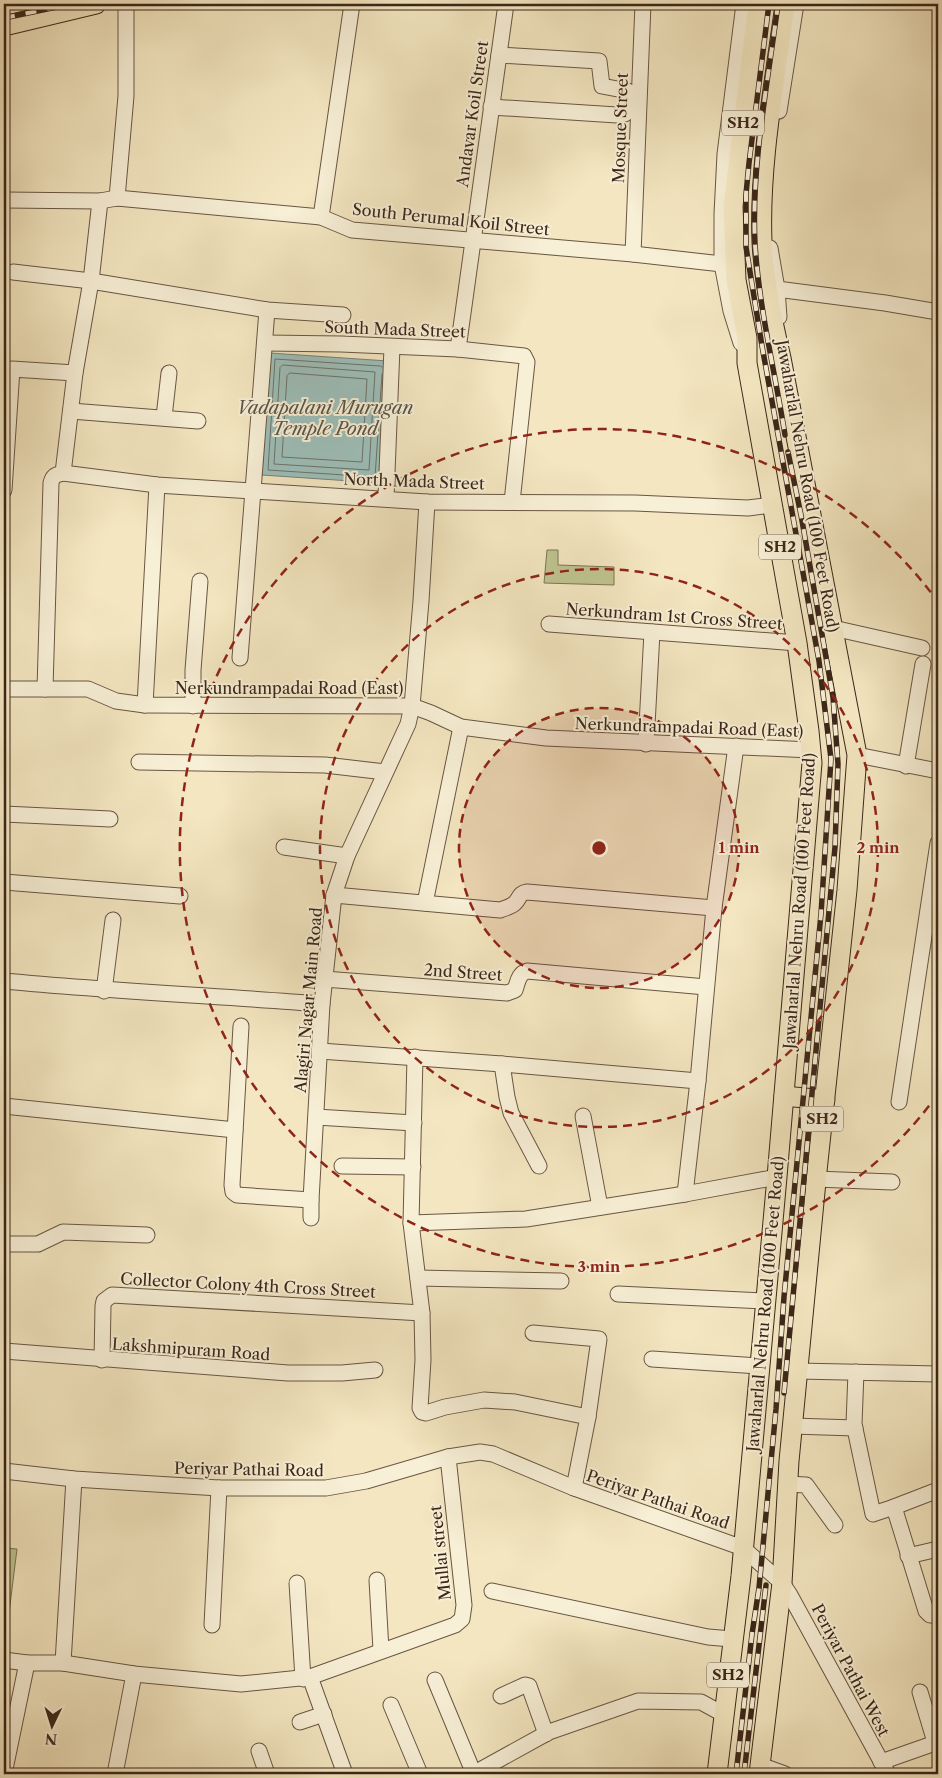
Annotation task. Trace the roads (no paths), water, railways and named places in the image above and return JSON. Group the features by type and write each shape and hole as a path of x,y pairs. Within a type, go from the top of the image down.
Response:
{"main road":[{"path":"4,26 96,4"},
{"name":"SH2","path":"748,363 747,338 736,280 733,206 758,4"},
{"name":"SH2","path":"781,358 767,289 762,242 764,167 785,4"},
{"name":"Jawaharlal Nehru Road (100 Feet Road)","path":"760,1770 782,1583 792,1426 847,890 857,755 781,358"},
{"name":"Jawaharlal Nehru Road (100 Feet Road)","path":"717,1774 743,1548 812,763 797,642 748,363"},
{"path":"784,1096 825,1100"}],"street":[{"path":"118,198 126,96 126,4"},
{"path":"321,217 352,4"},
{"name":"Andavar Koil Street","path":"458,349 506,4"},
{"name":"Mosque Street","path":"633,254 643,4"},
{"name":"Jawaharlal Nehru Road (100 Feet Road)","path":"744,4 724,154 722,264 731,311 748,363"},
{"name":"Jawaharlal Nehru Road (100 Feet Road)","path":"781,358 777,289 769,243 774,148 796,4"},
{"path":"491,106 617,115 626,114 627,111 628,91 602,86 599,61 499,55"},
{"name":"South Perumal Koil Street","path":"4,200 100,201 118,198 321,217 352,230 633,254 722,264"},
{"path":"45,690 51,483 52,478 60,474 71,411 75,373 91,281 100,201"},
{"path":"13,272 91,281 267,310 343,315"},
{"path":"777,289 938,312"},
{"path":"240,658 267,310"},
{"name":"South Mada Street","path":"265,343 458,349 524,356 528,362 512,502"},
{"path":"386,498 392,347"},
{"path":"4,490 12,369 75,373"},
{"path":"164,417 169,373"},
{"path":"71,411 198,421"},
{"name":"North Mada Street","path":"60,474 157,485 427,502 635,503 748,508 772,505"},
{"path":"145,705 157,485"},
{"name":"Alagiri Nagar Main Road","path":"311,1218 322,1004 334,894 347,856 408,724 412,706 421,601 427,502"},
{"path":"193,706 193,670 200,582"},
{"name":"Nerkundram 1st Cross Street","path":"549,624 797,642"},
{"path":"833,628 922,648"},
{"path":"646,744 652,632"},
{"path":"906,766 923,664"},
{"name":"Nerkundrampadai Road (East)","path":"4,689 88,689 116,701 145,705 412,706 461,727 546,738 811,750"},
{"path":"425,903 461,727"},
{"path":"685,1194 698,1081 714,908 736,746"},
{"path":"857,755 938,771"},
{"path":"139,762 325,765 385,772"},
{"path":"4,814 110,819"},
{"path":"898,1102 938,843"},
{"path":"284,847 347,856"},
{"path":"4,882 180,896"},
{"path":"334,894 500,910 515,903 523,893 527,892 714,908"},
{"path":"104,990 113,920"},
{"name":"2nd Street","path":"324,979 507,993 515,990 519,976 527,971 706,988"},
{"path":"4,981 104,990 322,1004"},
{"path":"241,1026 233,1192 237,1195 311,1200"},
{"path":"320,1051 416,1057 698,1081"},
{"path":"416,1057 411,1223 422,1313 423,1360 420,1408 422,1412 426,1413 445,1407 484,1400 515,1402 588,1417"},
{"path":"502,1064 511,1113 539,1166"},
{"path":"4,1106 235,1130"},
{"path":"583,1116 600,1207"},
{"path":"316,1117 414,1123"},
{"path":"342,1166 413,1167"},
{"path":"411,1223 526,1219 685,1194 777,1177"},
{"path":"816,1179 892,1182"},
{"path":"4,1244 38,1244 63,1232 147,1235"},
{"path":"418,1278 561,1281"},
{"name":"Collector Colony 4th Cross Street","path":"102,1360 103,1306 104,1301 112,1294 422,1313"},
{"path":"618,1294 765,1301"},
{"path":"533,1333 599,1339 588,1417 574,1488"},
{"name":"Lakshmipuram Road","path":"4,1351 288,1373 342,1373 375,1370"},
{"path":"652,1359 759,1366"},
{"path":"798,1371 938,1374"},
{"path":"856,1372 855,1428 874,1514 938,1490"},
{"path":"792,1426 855,1428"},
{"name":"Periyar Pathai Road","path":"4,1471 74,1479 219,1488 326,1488 366,1481 448,1457 480,1452 493,1454 574,1488 743,1548"},
{"name":"Mullai street","path":"381,1650 455,1625 462,1619 464,1605 448,1457"},
{"path":"63,1663 74,1479"},
{"path":"787,1484 806,1485 836,1525"},
{"path":"212,1625 219,1488"},
{"path":"894,1506 926,1611 930,1615 938,1615"},
{"name":"Periyar Pathai West","path":"743,1548 782,1583 790,1595 884,1768"},
{"path":"908,1556 938,1549"},
{"path":"4,1660 63,1663 134,1674 241,1684 306,1678 381,1650 377,1580"},
{"path":"298,1583 306,1678 324,1714 345,1774"},
{"path":"492,1591 708,1637 732,1639"},
{"path":"4,1774 27,1662"},
{"path":"115,1774 134,1674"},
{"path":"434,1680 474,1774 546,1734 638,1701 701,1702 724,1714"},
{"path":"501,1696 525,1685 529,1686 546,1734"},
{"path":"884,1768 937,1744 920,1692"},
{"path":"391,1705 420,1774"},
{"path":"300,1722 324,1714"},
{"path":"259,1751 267,1774"},
{"path":"760,1770 785,1774"}],"water":[{"name":"Vadapalani Murugan Temple Pond","path":"270,353 388,361 380,483 262,475"}],"railway":[{"path":"4,18 71,4"},
{"path":"736,1774 759,1588 776,1409 784,1297 821,914 831,759 819,661 746,247 746,194 769,4"},
{"path":"778,4 761,124 754,214 760,292 785,435"},
{"path":"784,1393 835,847 838,764 833,697 788,452"},
{"path":"744,1774 766,1585"}]}
